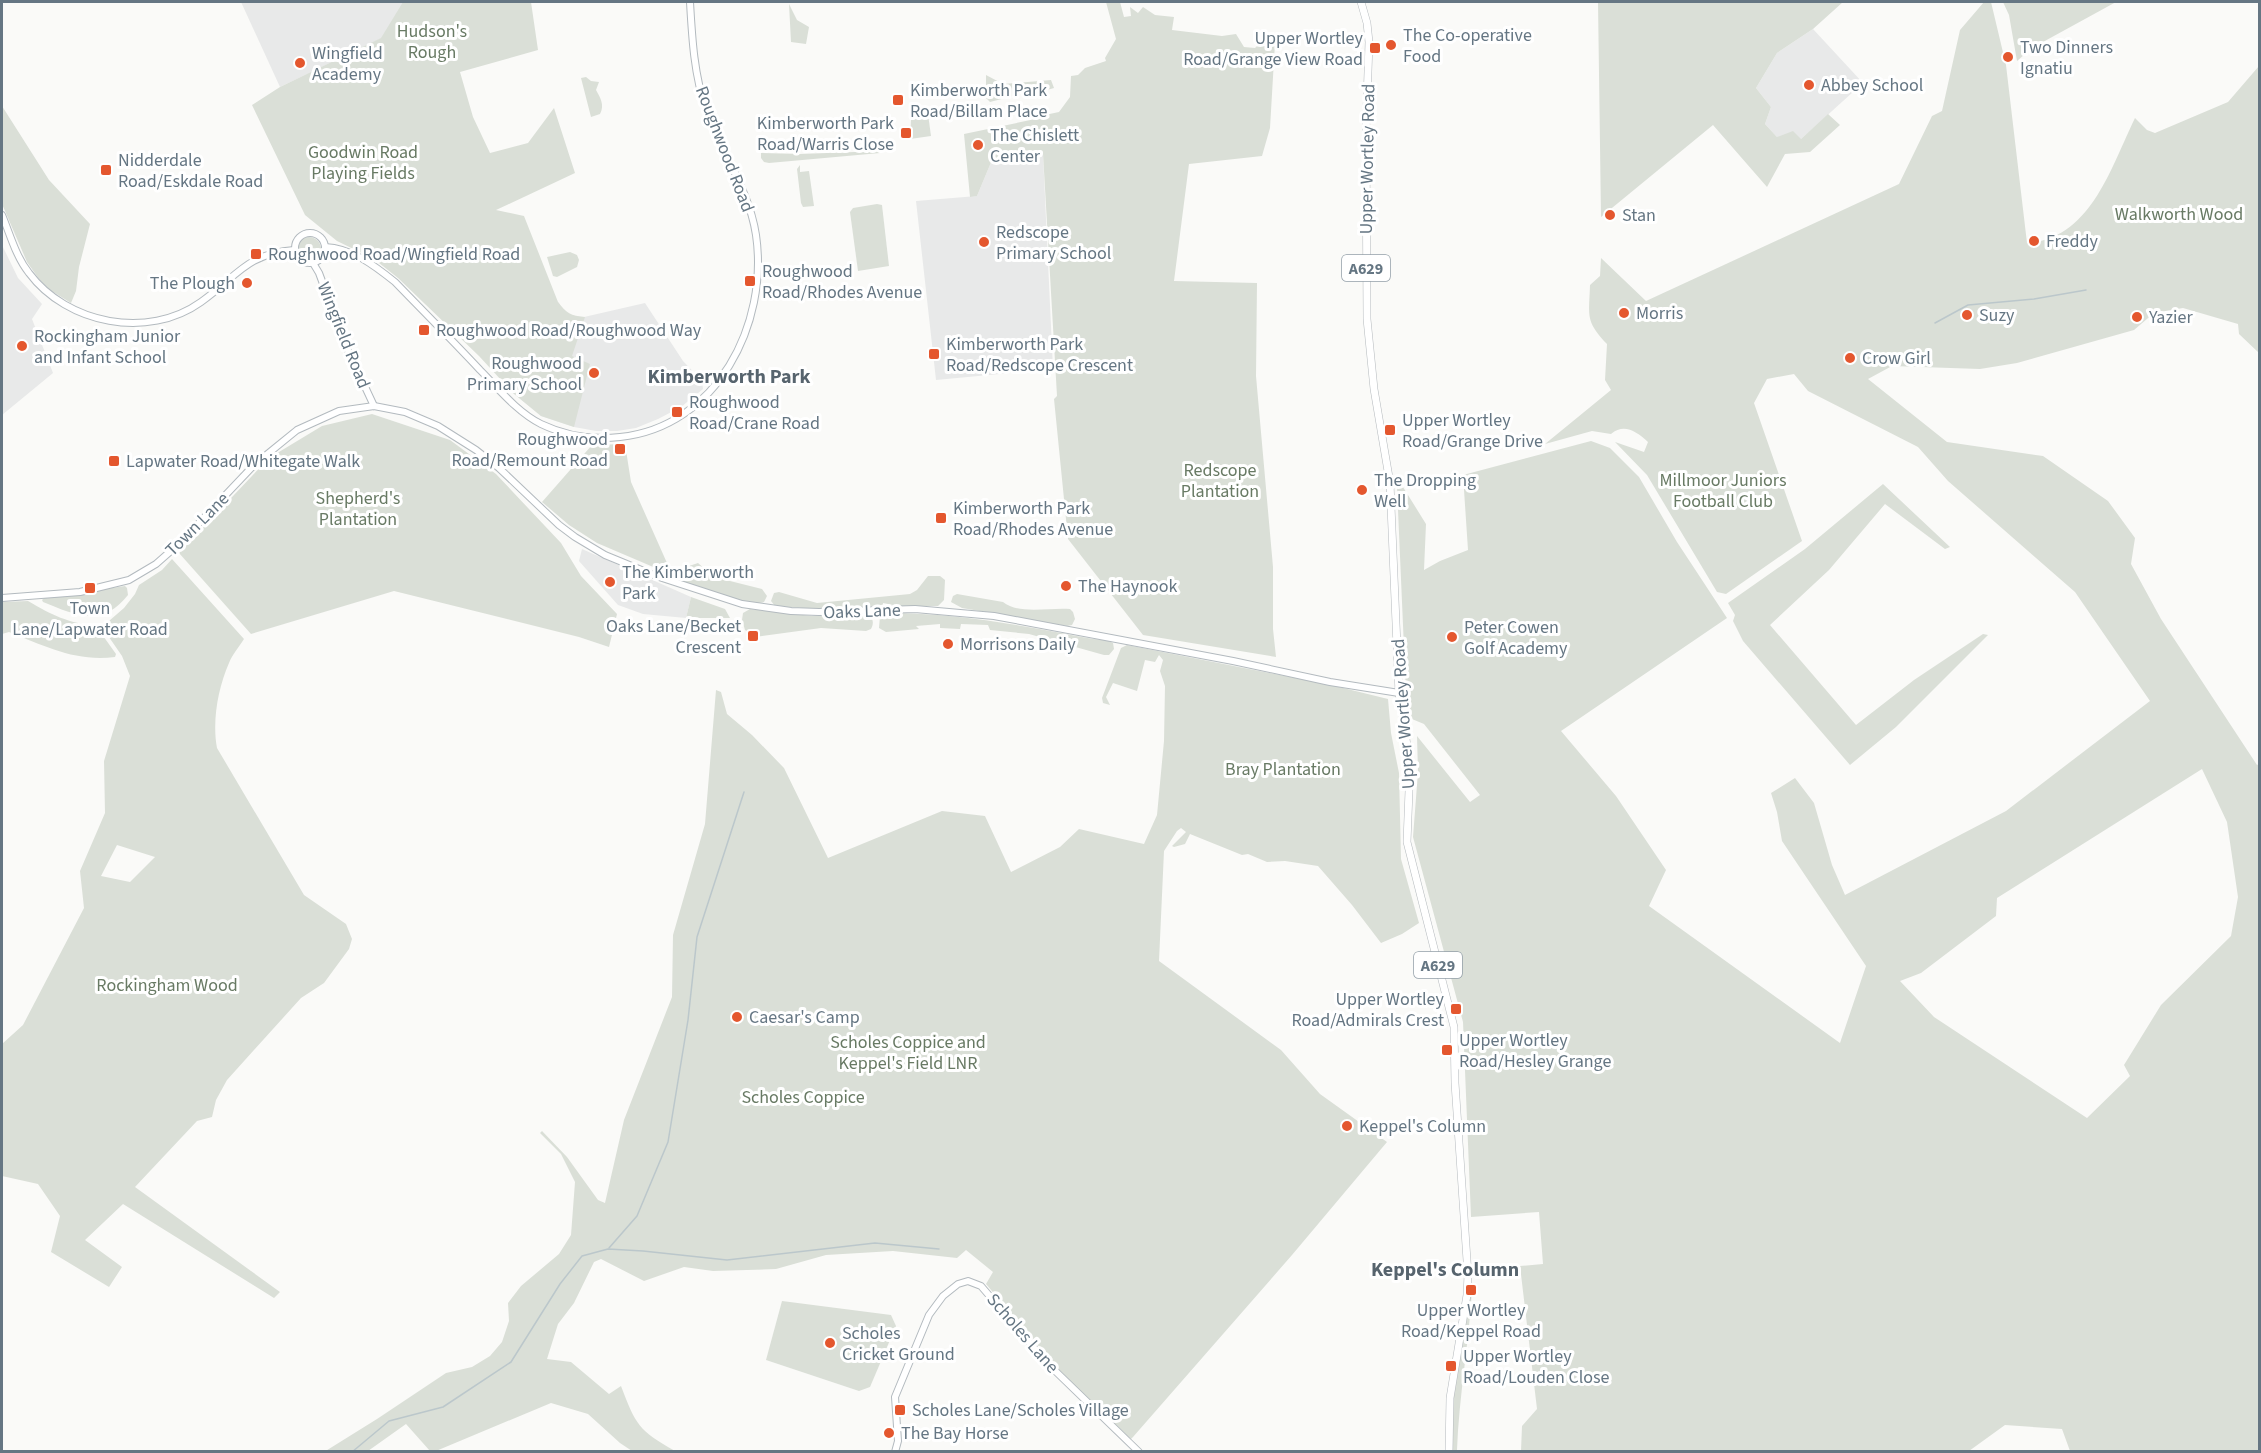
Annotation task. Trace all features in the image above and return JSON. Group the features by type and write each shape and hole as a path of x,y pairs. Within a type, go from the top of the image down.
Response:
{"main road":[{"name":"Upper Wortley Road","path":"1362,4 1367,23 1369,52 1366,132 1367,319 1374,389 1383,430 1390,483 1400,693 1410,765 1407,842 1454,1027 1455,1083 1468,1275 1467,1295 1450,1398 1449,1452"}],"street":[{"name":"Roughwood Road","path":"325,247 355,255 375,266 394,282 515,405 539,423 567,434 608,438 631,436 653,430 687,412 715,386 736,356 747,333 754,309 758,273 756,234 746,195 705,108 691,28 690,2"},
{"path":"2,215 23,265 46,293 71,308 111,322 131,323 165,319 201,302 242,266 274,251 294,250"},
{"path":"307,233 319,236 325,247 320,260 313,264 303,262 294,250 298,238 307,233"},
{"name":"Wingfield Road","path":"313,264 319,273 346,346 374,406"},
{"name":"Oaks Lane","path":"374,406 405,412 438,426 476,450 575,537 605,555 656,576 749,606 819,612 915,609 994,616 1203,655 1330,682 1400,693"},
{"name":"Town Lane","path":"2,598 80,592 129,580 156,564 181,542 254,465 297,430 339,411 374,406"},
{"name":"Scholes Lane","path":"895,1452 898,1441 895,1397 914,1348 937,1302 957,1284 968,1281 981,1286 1047,1363 1139,1452"}],"shaded area":[{"name":"Wingfield Academy","path":"241,2 404,3 382,38 280,87"},
{"name":"Abbey School","path":"1813,29 1863,83 1801,139 1777,137 1765,124 1771,107 1756,88 1777,53"},
{"name":"Redscope Primary School","path":"1043,154 1053,369 936,380 916,201 977,196 992,160"},
{"name":"Rockingham Junior and Infant School","path":"2,245 18,278 42,304 32,319 53,373 2,415"},
{"name":"Roughwood Primary School","path":"558,302 566,313 584,317 645,303 683,361 702,381 703,389 681,407 636,428 596,431 574,427 541,416 513,393"},
{"path":"582,549 691,597 686,618 643,614 618,605 579,561"}],"green space":[{"name":"Goodwin Road Playing Fields","path":"403,2 531,2 538,50 460,72 473,117 490,153 528,143 554,108 575,173 496,210 524,216 558,302 569,313 585,317 572,356 590,364 574,427 541,416 513,393 479,356 398,278 374,259 337,241 305,215 252,105 280,87 381,38"},
{"name":"Redscope Plantation","path":"1106,2 1120,2 1124,17 1131,16 1130,7 1138,13 1143,7 1155,15 1174,17 1172,30 1222,36 1236,34 1244,47 1255,48 1258,45 1275,43 1270,128 1262,156 1189,164 1174,281 1257,283 1256,376 1273,567 1273,629 1276,657 1143,635 1068,539 1054,399 1057,396 1043,154 992,160 977,196 970,197 964,134 1059,112 1070,97 1071,76 1078,75 1085,68 1106,61 1105,58 1116,39"},
{"path":"1598,2 1843,2 1813,29 1777,53 1756,88 1771,107 1765,124 1777,137 1793,131 1801,139 1828,114 1840,125 1810,152 1785,154 1767,187 1713,125 1601,217"},
{"path":"1984,2 1991,2 2006,65 2027,243 2049,238 2068,229 2083,215 2107,178 2135,118 2147,130 2155,133 2228,102 2259,66 2259,353 2239,334 2238,324 2183,308 2154,313 2134,330 2017,363 1980,369 1892,366 1868,379 1947,442 2043,456 2108,501 2135,538 2131,564 2161,619 2257,765 2259,764 2259,1451 2070,1451 2062,1429 2005,1425 1969,1451 1521,1451 1522,1426 1537,1409 1520,1266 1543,1264 1539,1212 1471,1217 1463,1022 1413,837 1418,772 1417,736 1470,802 1480,795 1424,724 1407,717 1397,487 1403,487 1426,524 1424,570 1468,550 1463,475 1591,441 1610,448 1639,477 1677,542 1727,618 1561,731 1616,796 1666,870 1649,906 1840,1043 1866,966 1782,841 1771,793 1795,778 1814,803 1832,865 1845,895 2006,811 2150,701 2075,592 1948,481 1918,447 1808,391 1794,374 1767,379 1754,403 1802,541 1726,594 1717,592 1647,475 1615,442 1644,452 1648,442 1630,430 1621,429 1611,434 1592,431 1545,444 1611,390 1605,380 1607,344 1595,329 1589,311 1590,285 1600,276 1601,258 1646,301 1899,184 1932,116 1942,111 1960,30","holes":["2202,769 2227,822 2238,897 2231,936 2161,1005 2124,1065 2130,1076 2087,1118 1934,1017 1900,981 1921,973 1996,916 1997,898"]},
{"path":"2003,2 2116,2 2032,48 2017,61 2009,15"},
{"path":"789,4 797,20 809,27 806,44 791,42"},
{"path":"986,75 1003,84 1051,80 1054,88 1040,92 1039,88 1031,84 1026,86 1026,89 1014,92 1013,96 990,102 986,98"},
{"path":"586,77 591,81 599,82 596,90 602,104 600,114 591,117 581,78"},
{"path":"2,106 49,180 90,224 79,267 76,291 71,303 50,290 27,262 2,204"},
{"path":"914,114 928,114 931,136 910,139 911,120"},
{"path":"882,151 769,163 764,162 761,158 761,153"},
{"path":"800,165 800,172 809,171 814,206 803,207 801,203 797,169"},
{"path":"882,205 889,266 858,271 850,212 853,208"},
{"path":"309,237 318,240 321,249 318,258 309,261 300,258 297,249 300,240"},
{"path":"570,252 577,255 579,260 577,267 557,277 553,276 547,257"},
{"name":"Shepherd's Plantation","path":"372,414 450,440 496,474 561,543 581,576 617,614 609,647 579,637 394,591 251,634 179,553 269,458 322,426"},
{"path":"625,444 631,482 671,572 698,563 714,577 762,589 767,596 764,602 755,603 732,599 674,578 672,575 597,543 569,525 542,502 592,445"},
{"path":"1883,484 1950,547 1945,549 1885,504 1829,570 1770,625 1856,725 1914,680 1983,634 1988,635 1896,727 1850,765 1743,641 1733,621 1735,615 1728,603 1805,549"},
{"name":"Rockingham Wood","path":"172,559 244,639 230,660 219,694 215,727 217,748 304,895 346,924 352,939 349,949 324,983 301,998 227,1080 216,1100 212,1117 197,1121 135,1187 280,1292 274,1298 123,1204 85,1240 122,1267 109,1287 51,1252 60,1216 38,1184 2,1176 2,1044 23,1025 84,908 80,871 105,813 104,761 130,676 122,656 102,627 124,608 139,585 162,570","holes":["117,845 155,857 130,882 101,876"]},
{"path":"928,576 940,576 945,580 944,600 938,606 898,606 883,603 883,606 817,609 775,606 771,601 774,593 779,592 817,603 910,594 917,590"},
{"path":"125,586 128,595 108,612 98,615 77,614 42,600 44,598"},
{"path":"957,594 1003,602 1018,608 1070,609 1075,619 1072,625 1067,626 962,608 951,602 953,596"},
{"path":"691,597 725,609 730,618 686,618"},
{"path":"28,601 60,618 96,626 116,654 115,657 73,655 9,632 2,634 2,602"},
{"path":"750,609 812,616 866,613 871,617 873,624 871,629 866,631 821,628 755,637 745,630 742,620 743,613"},
{"path":"889,613 940,615 1017,625 1107,640 1113,643 1114,649 1109,655 1104,655 1029,634 990,630 988,625 961,624 960,629 940,628 940,624 916,626 919,629 886,632 879,628 880,616"},
{"name":"Scholes Coppice and Keppel's Field LNR","path":"1127,645 1331,685 1388,699 1391,733 1399,773 1401,859 1419,923 1402,934 1381,943 1318,866 1285,861 1267,862 1248,854 1242,855 1190,834 1185,844 1174,847 1172,846 1186,832 1181,828 1164,851 1159,961 1281,1050 1320,1094 1387,1142 1133,1437 1131,1439 1120,1430 1058,1369 986,1284 993,1272 966,1250 957,1258 893,1251 826,1255 776,1269 713,1271 684,1267 644,1281 601,1259 594,1262 574,1303 558,1324 547,1359 571,1362 609,1394 621,1386 640,1425 653,1437 675,1451 632,1451 588,1414 551,1403 436,1451 430,1451 406,1424 368,1451 324,1452 446,1373 472,1367 490,1356 502,1342 509,1321 508,1303 521,1286 559,1254 571,1235 575,1182 561,1154 540,1133 542,1131 567,1157 598,1200 605,1203 624,1120 672,997 673,935 705,824 716,690 721,692 727,714 752,735 784,768 828,858 942,811 985,816 1011,872 1060,847 1079,829 1144,844 1157,815 1164,741 1165,686 1160,671 1163,660 1159,655 1155,662 1145,660 1137,691 1113,683 1106,697 1110,705 1103,703 1102,698 1121,648"},
{"path":"1472,1289 1457,1450 1452,1452 1452,1411 1456,1370"},
{"name":"Scholes Cricket Ground","path":"782,1301 891,1315 896,1326 870,1387 859,1391 766,1360"}],"waterway":[{"path":"1935,323 1968,305 2034,299 2086,290"},
{"path":"609,1248 637,1216 668,1142 688,1020 697,937 744,792"},
{"path":"352,1452 389,1421 443,1407 511,1362 560,1284 582,1256 608,1249 727,1260 875,1243 939,1249"}],"place":[{"name":"The Co-operative Food","path":"1391,45"},
{"name":"Upper Wortley Road/Grange View Road","path":"1375,48"},
{"name":"Two Dinners Ignatiu","path":"2008,57"},
{"name":"Wingfield Academy","path":"300,63"},
{"name":"Abbey School","path":"1809,85"},
{"name":"Kimberworth Park Road/Billam Place","path":"898,100"},
{"name":"Kimberworth Park Road/Warris Close","path":"906,133"},
{"name":"The Chislett Center","path":"978,145"},
{"name":"Nidderdale Road/Eskdale Road","path":"106,170"},
{"name":"Stan","path":"1610,215"},
{"name":"Freddy","path":"2034,241"},
{"name":"Redscope Primary School","path":"984,242"},
{"name":"Roughwood Road/Wingfield Road","path":"256,254"},
{"name":"Roughwood Road/Rhodes Avenue","path":"750,281"},
{"name":"The Plough","path":"247,283"},
{"name":"Morris","path":"1624,313"},
{"name":"Suzy","path":"1967,315"},
{"name":"Yazier","path":"2137,317"},
{"name":"Roughwood Road/Roughwood Way","path":"424,330"},
{"name":"Rockingham Junior and Infant School","path":"22,346"},
{"name":"Kimberworth Park Road/Redscope Crescent","path":"934,354"},
{"name":"Crow Girl","path":"1850,358"},
{"name":"Roughwood Primary School","path":"594,373"},
{"name":"Roughwood Road/Crane Road","path":"677,412"},
{"name":"Upper Wortley Road/Grange Drive","path":"1390,430"},
{"name":"Roughwood Road/Remount Road","path":"620,449"},
{"name":"Lapwater Road/Whitegate Walk","path":"114,461"},
{"name":"The Dropping Well","path":"1362,490"},
{"name":"Kimberworth Park Road/Rhodes Avenue","path":"941,518"},
{"name":"The Kimberworth Park","path":"610,582"},
{"name":"The Haynook","path":"1066,586"},
{"name":"Town Lane/Lapwater Road","path":"90,588"},
{"name":"Oaks Lane/Becket Crescent","path":"753,636"},
{"name":"Peter Cowen Golf Academy","path":"1452,637"},
{"name":"Morrisons Daily","path":"948,644"},
{"name":"Upper Wortley Road/Admirals Crest","path":"1456,1009"},
{"name":"Caesar's Camp","path":"737,1017"},
{"name":"Upper Wortley Road/Hesley Grange","path":"1447,1050"},
{"name":"Keppel's Column","path":"1347,1126"},
{"name":"Upper Wortley Road/Keppel Road","path":"1471,1290"},
{"name":"Scholes Cricket Ground","path":"830,1343"},
{"name":"Upper Wortley Road/Louden Close","path":"1451,1366"},
{"name":"Scholes Lane/Scholes Village","path":"900,1410"},
{"name":"The Bay Horse","path":"889,1433"}],"district":[{"name":"Kimberworth Park","path":"729,376"},
{"name":"Keppel's Column","path":"1445,1269"}],"park label":[{"name":"Hudson's Rough","path":"432,42"},
{"name":"Walkworth Wood","path":"2179,214"},
{"name":"Millmoor Juniors Football Club","path":"1723,490"},
{"name":"Bray Plantation","path":"1283,769"},
{"name":"Scholes Coppice","path":"803,1097"}]}
